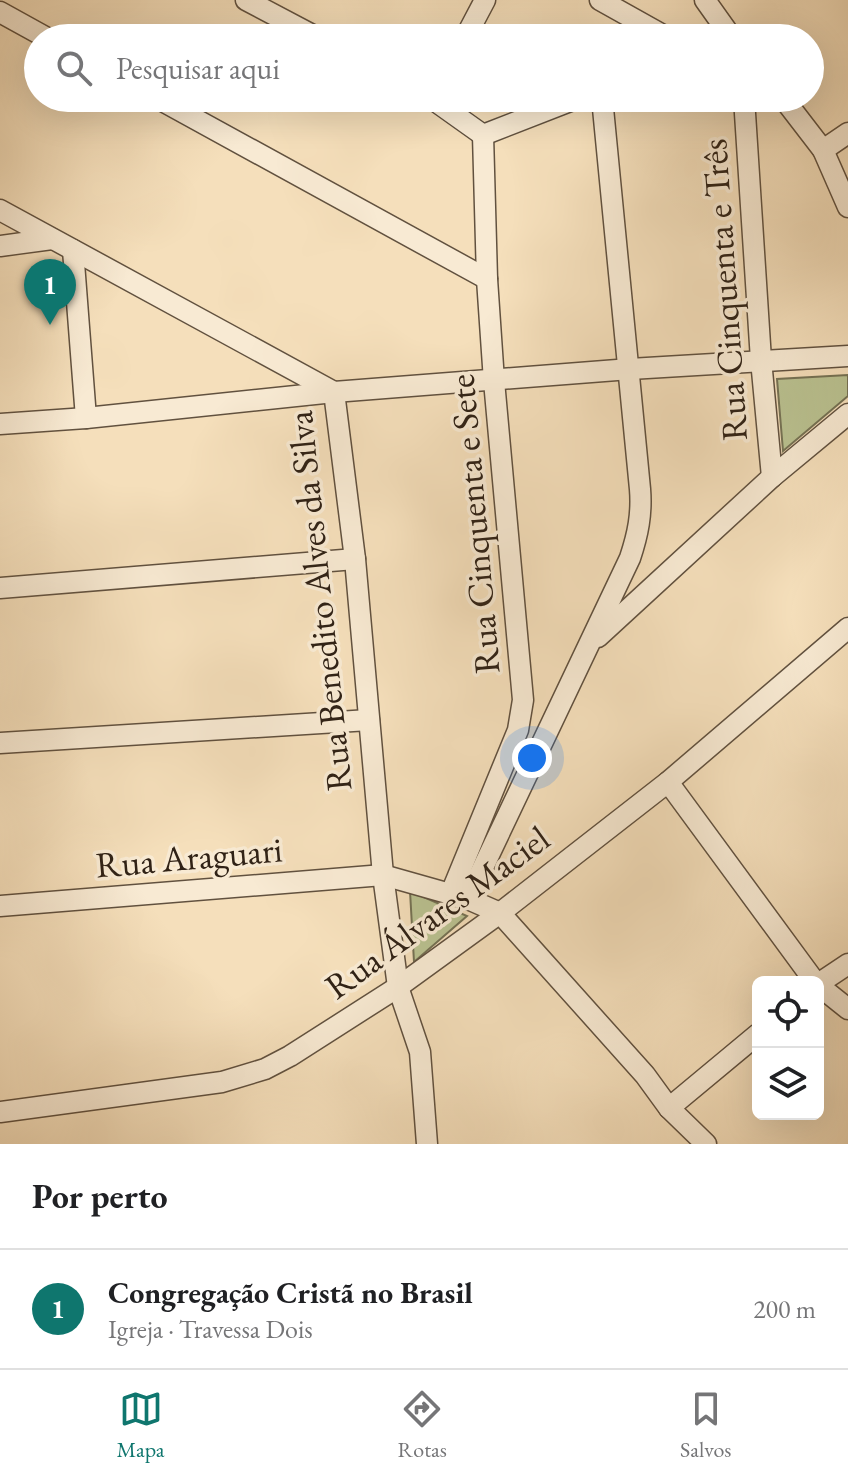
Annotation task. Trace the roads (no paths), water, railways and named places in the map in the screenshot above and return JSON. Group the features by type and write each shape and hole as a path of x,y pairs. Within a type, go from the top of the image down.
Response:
{"street":[{"path":"246,0 291,24"},
{"path":"472,24 485,0"},
{"path":"600,0 643,24"},
{"path":"705,0 718,24"},
{"path":"0,12 24,25"},
{"path":"183,112 487,279"},
{"path":"451,112 483,135 542,112"},
{"path":"459,896 504,817 589,645 630,558 638,533 641,511 630,369 603,112"},
{"name":"Rua Cinquenta e Três","path":"745,112 772,477"},
{"path":"794,112 823,150 848,207"},
{"path":"823,150 848,133"},
{"name":"Rua Cinquenta e Sete","path":"459,896 518,730 523,700 494,381 487,279 483,135"},
{"name":"Rua Benedito Alves da Silva","path":"0,210 334,392 355,559 383,875 398,987 420,1052 427,1144"},
{"path":"0,246 52,239"},
{"path":"73,250 86,418"},
{"path":"0,424 334,392 848,356"},
{"path":"589,645 772,477 848,414"},
{"path":"0,588 355,559"},
{"name":"Rua Álvares Maciel","path":"0,1112 239,1078 290,1056 398,987 500,913 668,782 846,634"},
{"path":"0,743 369,720"},
{"path":"668,782 811,976"},
{"name":"Rua Araguari","path":"0,906 383,875 459,896 500,913"},
{"path":"500,913 645,1075 669,1108 706,1144"},
{"path":"824,979 848,964"},
{"path":"824,990 848,1009"},
{"path":"669,1108 752,1039"}],"place":[{"name":"Congregação Cristã no Brasil","path":"50,325"}]}
